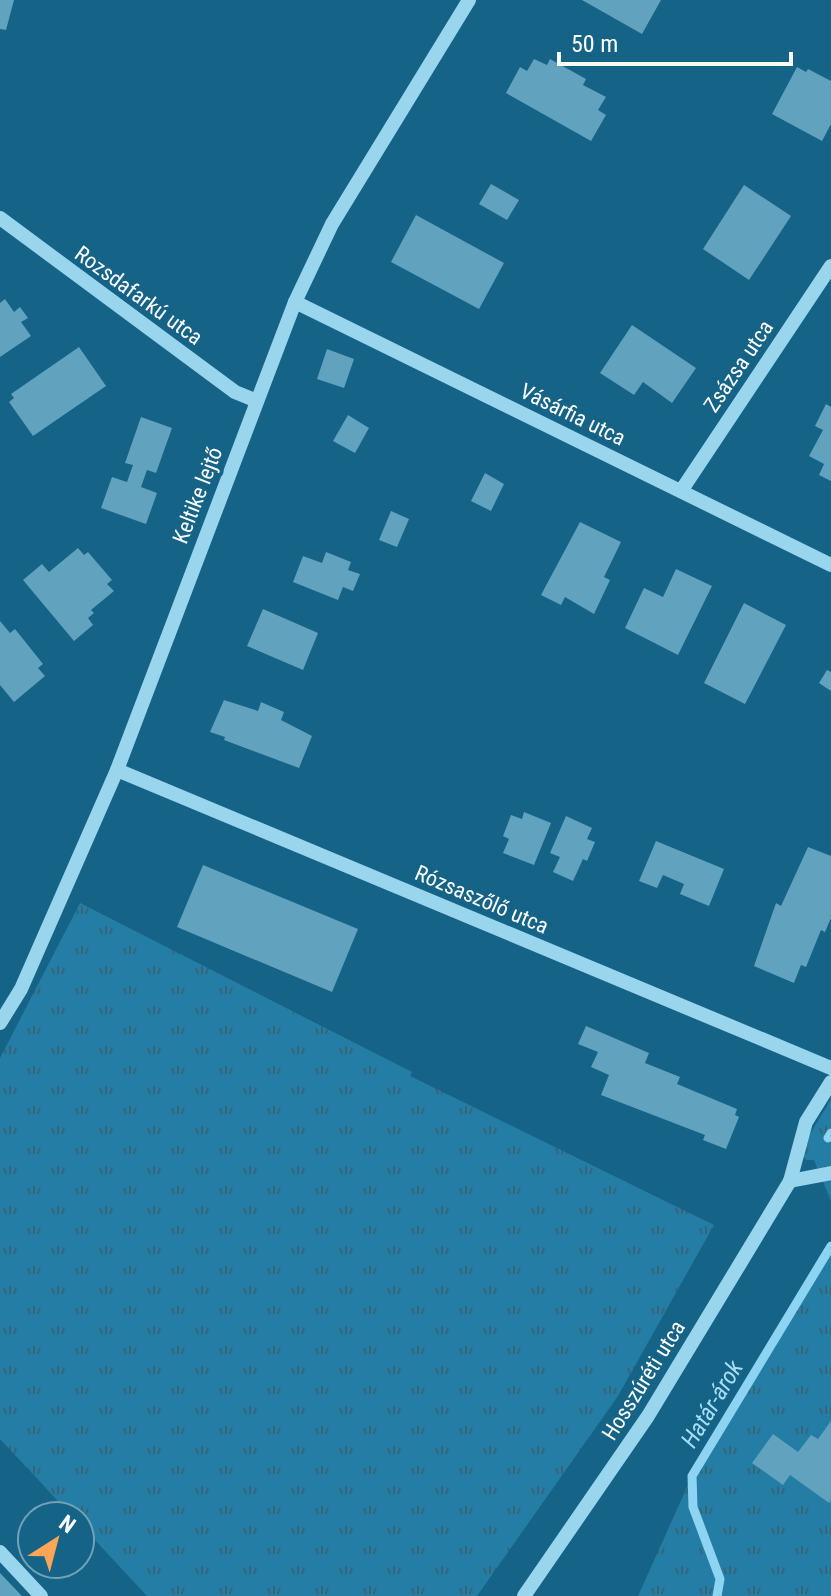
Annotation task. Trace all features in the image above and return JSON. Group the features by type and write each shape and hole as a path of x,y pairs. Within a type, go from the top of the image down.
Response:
{"street":[{"name":"Keltike lejtő","path":"0,1023 21,989 117,770 295,302 332,224 469,0"},
{"name":"Rozsdafarkú utca","path":"0,218 235,392 257,401"},
{"name":"Zsázsa utca","path":"681,491 831,266"},
{"name":"Vásárfia utca","path":"295,302 831,565"},
{"name":"Rózsaszőlő utca","path":"117,770 831,1068"},
{"name":"Hosszúréti utca","path":"524,1596 648,1416 790,1181 806,1122 831,1082"},
{"path":"790,1181 831,1173"},
{"path":"0,1552 41,1596"}],"green space":[{"path":"80,903 412,1072 410,1076 714,1225 618,1396 477,1596 147,1596 96,1541 96,1500 57,1500 0,1439 0,1058"},
{"path":"831,1099 831,1201 814,1160 806,1160 802,1154 803,1146"},
{"path":"831,1246 831,1596 638,1596 692,1476"}],"building":[{"path":"0,0 14,0 6,30 0,29"},
{"path":"582,0 661,0 642,34"},
{"path":"534,59 547,65 550,59 586,79 583,85 606,97 598,110 606,115 591,141 506,93 520,67 527,71"},
{"path":"797,67 831,81 831,124 822,141 772,114"},
{"path":"491,184 519,200 507,220 479,204"},
{"path":"744,185 791,216 749,280 703,249"},
{"path":"416,215 504,263 479,309 391,262"},
{"path":"5,299 14,312 20,307 28,318 21,322 31,336 0,357 0,303"},
{"path":"632,325 696,368 672,403 643,382 634,395 600,373"},
{"path":"79,347 106,386 33,436 9,402 14,398 11,394"},
{"path":"327,349 354,359 344,388 317,379"},
{"path":"826,404 831,407 831,481 819,475 824,464 809,456 823,430 815,426"},
{"path":"348,415 369,428 355,453 333,441"},
{"path":"141,417 172,428 156,473 147,470 141,487 157,493 146,524 101,508 112,477 127,482 133,465 125,463"},
{"path":"485,473 504,484 491,511 471,501"},
{"path":"391,511 409,519 397,547 379,540"},
{"path":"580,522 621,542 604,577 610,580 594,614 565,597 561,605 541,595"},
{"path":"78,548 84,555 88,552 112,580 107,584 114,591 91,610 94,613 88,618 93,625 74,641 23,580 42,564 49,572"},
{"path":"326,552 351,562 348,570 360,574 353,591 343,587 338,600 293,582 303,556 322,563"},
{"path":"676,569 712,586 678,655 625,628 644,588 663,597"},
{"path":"744,603 786,625 745,704 704,683"},
{"path":"263,609 318,633 303,670 247,646"},
{"path":"0,621 10,633 15,629 43,664 38,668 45,676 14,702 0,685"},
{"path":"827,670 831,672 831,691 819,683"},
{"path":"224,700 258,711 261,702 284,712 281,720 312,736 299,768 210,732"},
{"path":"524,812 551,823 534,865 503,853 509,839 503,836 511,815 522,819"},
{"path":"566,816 592,828 587,839 595,842 573,881 553,872 560,857 550,853"},
{"path":"656,841 724,869 709,906 680,894 684,884 663,875 657,888 639,881"},
{"path":"808,847 831,856 831,918 825,932 821,930 806,967 801,965 794,983 754,966 776,903 781,906"},
{"path":"203,865 358,929 332,992 177,927"},
{"path":"586,1026 649,1053 645,1063 680,1077 677,1084 737,1109 735,1115 739,1117 726,1149 703,1140 705,1135 601,1095 609,1075 591,1067 598,1052 578,1044"},
{"path":"831,1421 829,1503 790,1475 783,1485 752,1463 773,1434 798,1452 811,1435 818,1439"},
{"path":"0,1573 22,1596 0,1596"}],"waterway":[{"name":"Határ-árok","path":"828,1138 831,1133"},
{"name":"Határ-árok","path":"717,1596 720,1579 693,1507 692,1476 831,1246"}]}
